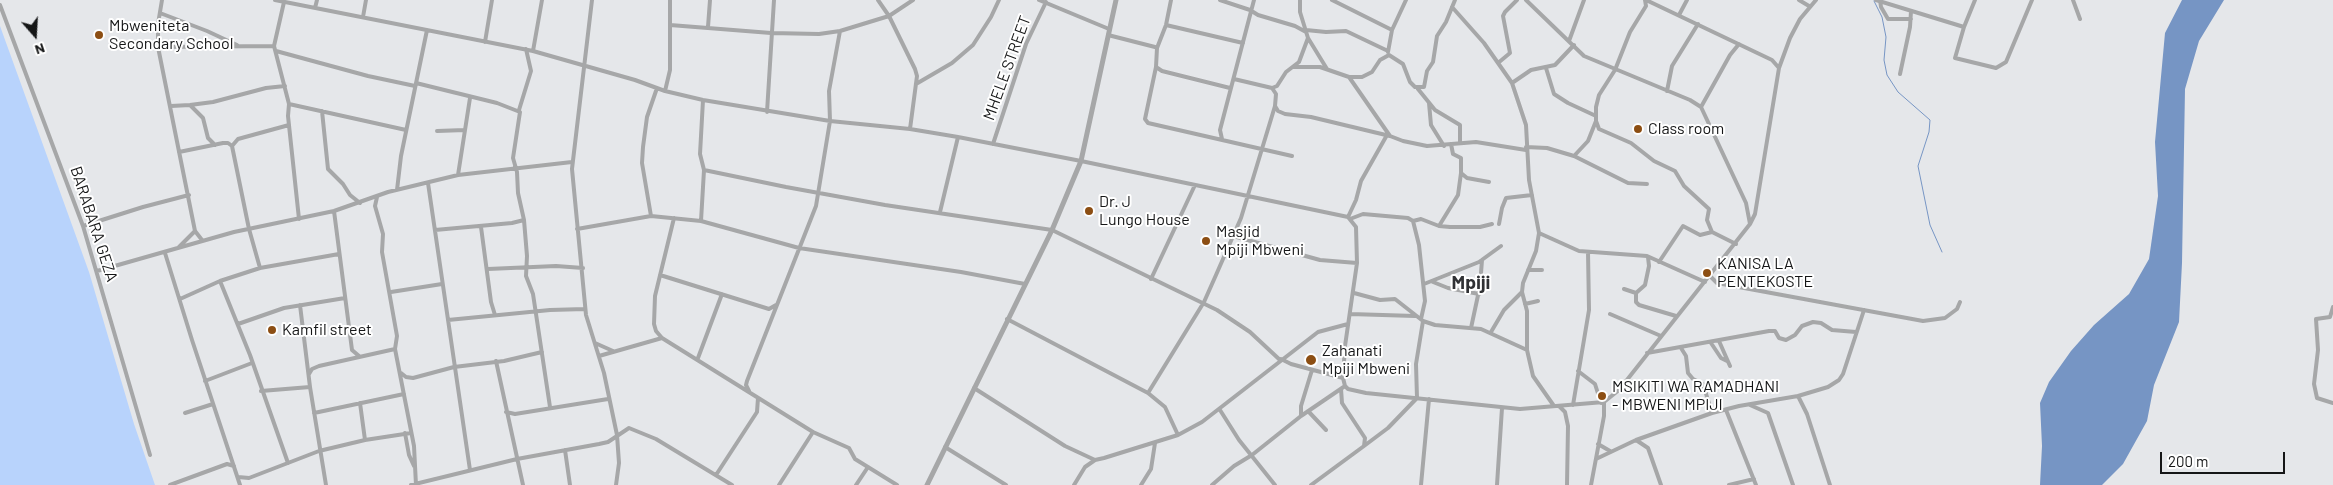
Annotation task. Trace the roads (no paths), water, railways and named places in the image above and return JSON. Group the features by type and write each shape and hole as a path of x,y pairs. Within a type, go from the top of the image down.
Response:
{"street":[{"path":"162,0 158,47 195,231 203,241"},
{"path":"275,0 526,49 665,91 703,100 767,112 910,129 958,137 1349,218 1363,214 1408,218 1413,221 1420,245 1425,301 1420,318 1416,364 1417,398 1388,428 1311,485"},
{"path":"315,8 317,0"},
{"path":"363,17 366,0"},
{"path":"485,42 492,0"},
{"path":"533,51 542,0"},
{"path":"592,0 586,66 572,162 587,322 599,356 617,435 619,463 616,485"},
{"path":"665,91 670,70 670,0"},
{"path":"708,27 710,0"},
{"path":"767,112 774,0"},
{"path":"878,0 889,16 915,69 916,84 910,129"},
{"path":"670,24 771,33 802,34 840,31 889,16 913,0"},
{"path":"916,84 952,63 973,45 999,0"},
{"path":"1039,0 1108,32 1157,48"},
{"path":"927,485 1052,230 1081,161 1116,0"},
{"path":"1171,0 1166,25 1157,48 1156,67 1145,119 1148,123 1292,156"},
{"path":"1220,0 1306,31 1346,31 1389,53 1403,64 1410,82 1423,93 1429,103 1460,125 1460,142"},
{"path":"1222,139 1220,130 1254,0"},
{"path":"1300,0 1300,12 1308,38 1327,69"},
{"path":"1332,0 1392,30"},
{"path":"1294,67 1327,69 1349,77 1368,75 1380,60 1389,53 1392,30 1406,0"},
{"path":"1423,93 1426,70 1433,62 1437,36 1446,22 1455,0"},
{"path":"1498,63 1510,53 1503,16 1517,0"},
{"path":"1526,0 1584,56 1701,107 1746,202 1750,224"},
{"path":"1570,41 1584,0"},
{"path":"1574,156 1588,141 1596,121 1599,95 1615,70 1630,32 1646,6 1646,0 1772,60 1779,68"},
{"path":"1679,15 1687,0"},
{"path":"1799,0 1809,6"},
{"path":"704,170 819,192 1052,230 1204,302 1250,332 1280,360 1312,370 1343,384 1348,389 1366,393 1502,408 1603,403 1619,390 1750,224 1755,214 1779,68 1790,38 1809,6 1816,0"},
{"path":"1879,0 1964,27"},
{"path":"1879,0 1888,19 1911,19"},
{"path":"1975,0 1964,27 1955,58 1996,68 2006,62 2032,0"},
{"path":"2073,0 2080,19"},
{"path":"284,2 274,46 289,104 289,125 299,219"},
{"name":"MHELE STREET","path":"993,144 1026,44 1046,2"},
{"path":"1646,6 1653,3"},
{"name":"BARABARA GEZA","path":"0,5 84,226 150,455"},
{"path":"1452,7 1470,27 1512,83 1526,125 1526,148 1532,196 1540,233 1536,251 1523,283 1522,292 1525,304 1527,350 1534,376 1557,406 1564,412 1568,426 1567,485"},
{"path":"1900,74 1911,11"},
{"path":"160,13 207,31 239,46"},
{"path":"1667,91 1672,66 1698,24"},
{"path":"1166,25 1243,43"},
{"path":"396,190 406,130 427,30"},
{"path":"750,393 746,385 747,381 816,206 830,121 829,91 840,31"},
{"path":"1234,79 1272,88 1279,85 1286,72 1299,62 1308,38"},
{"path":"1701,107 1730,55 1739,44"},
{"path":"1512,83 1531,70 1546,68 1558,63 1574,45"},
{"path":"158,47 274,46"},
{"path":"526,49 531,71 519,110 521,119 513,158 524,220 526,276 533,294 550,407"},
{"path":"276,51 368,76 416,85 519,110"},
{"path":"1772,60 1782,59"},
{"path":"1156,67 1162,71 1230,88"},
{"path":"1546,68 1554,94 1568,104 1596,116"},
{"path":"1349,77 1388,136"},
{"path":"171,106 190,105 285,86"},
{"path":"1418,88 1424,87"},
{"path":"650,216 642,163 642,147 647,117 657,88"},
{"path":"1148,393 1204,302 1233,236 1248,197 1275,106 1276,94 1272,88"},
{"path":"458,175 470,98"},
{"path":"701,220 704,170 700,154 703,100"},
{"path":"1429,103 1431,125 1444,146"},
{"path":"289,104 406,130"},
{"path":"190,105 203,118 208,138 215,144"},
{"path":"1275,106 1278,111 1285,114 1311,117 1388,136 1404,142 1427,146 1476,142 1526,148 1547,148 1574,156 1628,183 1647,184"},
{"path":"322,111 328,169 343,184 350,196 360,203"},
{"path":"1596,121 1600,129 1631,144 1674,171 1684,186 1709,209 1710,212 1707,220 1712,232"},
{"path":"232,146 238,139 289,125"},
{"path":"437,131 465,130"},
{"path":"1213,137 1220,130"},
{"path":"1349,218 1361,181 1388,136"},
{"path":"940,212 958,137"},
{"path":"179,152 215,144 228,143 232,146 249,229 260,268"},
{"path":"1439,226 1458,195 1461,158 1453,154 1451,144"},
{"path":"97,271 249,229 334,212 396,190 458,175 572,162"},
{"path":"1461,172 1466,178 1489,182"},
{"path":"428,183 470,470"},
{"path":"1152,279 1195,185"},
{"path":"84,226 143,207 189,195"},
{"path":"1500,224 1502,208 1506,198 1532,196"},
{"path":"377,197 375,206 381,227 382,252 391,292 392,311 397,336 395,349 412,433 417,484"},
{"path":"334,212 352,350 347,359"},
{"path":"577,229 650,216 701,220 781,241 799,248 961,272 1025,284"},
{"path":"674,218 655,296 654,324 656,331 662,338 698,358 813,432 849,448 855,459 896,485"},
{"path":"1349,218 1356,227 1357,263 1348,324 1342,403 1366,438 1371,440"},
{"path":"1413,221 1421,219 1439,226 1480,227 1492,224"},
{"path":"434,230 481,227 524,220"},
{"path":"1659,262 1683,226 1700,235 1712,232 1736,244"},
{"path":"481,227 491,302 495,315"},
{"path":"177,249 195,231"},
{"path":"1540,233 1569,248 1588,252 1647,256 1704,282"},
{"path":"1233,236 1320,260 1357,263"},
{"path":"1424,284 1433,282 1482,260 1501,246"},
{"path":"165,252 240,485"},
{"path":"1573,405 1590,310 1588,252"},
{"path":"180,299 220,281 260,268 339,254"},
{"path":"1647,256 1649,260 1647,281 1636,293 1636,302 1639,305 1676,316"},
{"path":"1471,328 1482,260"},
{"path":"488,269 556,266 583,268"},
{"path":"1528,270 1542,270"},
{"path":"660,275 769,309 773,314"},
{"path":"1710,276 1717,282 1914,320 1938,320 1957,309 1960,302"},
{"path":"220,281 238,324 288,463"},
{"path":"1433,282 1448,288 1478,294"},
{"path":"391,292 442,284"},
{"path":"1624,289 1636,293"},
{"path":"1491,332 1504,310 1522,292"},
{"path":"1354,293 1380,300 1395,299 1420,318 1435,325 1491,332 1527,350"},
{"path":"698,358 722,294"},
{"path":"238,324 271,311 345,298"},
{"path":"1525,304 1538,301"},
{"path":"300,305 319,451 326,485"},
{"path":"769,309 776,305"},
{"path":"2333,307 2332,316 2316,320 2318,350 2314,384 2317,398 2333,403"},
{"path":"448,320 535,311 586,309"},
{"path":"1596,459 1636,440 1712,414 1748,404 1798,396 1828,387 1839,380 1843,374 1864,310"},
{"path":"1350,314 1420,318"},
{"path":"1610,314 1661,336"},
{"path":"1007,319 1148,393 1165,407 1178,435"},
{"path":"1647,354 1769,331 1774,331 1780,338 1786,340 1795,335 1802,326 1813,322 1832,330 1856,332"},
{"path":"1074,485 1085,467 1096,460 1178,435 1220,410 1280,360 1318,332 1348,324"},
{"path":"654,340 656,331"},
{"path":"599,356 662,338"},
{"path":"1719,341 1726,361 1730,366"},
{"path":"594,342 613,351"},
{"path":"1711,342 1721,358 1726,361"},
{"path":"1680,348 1686,356 1688,373 1693,379 1703,384 1712,414"},
{"path":"309,374 314,368 395,349"},
{"path":"352,350 359,356"},
{"path":"403,384 405,380 410,378 542,352"},
{"path":"496,361 523,485"},
{"path":"205,381 252,363"},
{"path":"307,364 314,368"},
{"path":"1300,416 1301,406 1312,370"},
{"path":"1578,371 1580,375 1595,384 1603,403 1604,416 1591,485"},
{"path":"401,373 410,378"},
{"path":"1212,485 1234,466 1252,455 1343,384"},
{"path":"261,392 310,387"},
{"path":"974,388 1043,433 1096,460"},
{"path":"314,413 404,394"},
{"path":"1798,396 1807,414 1830,485"},
{"path":"716,475 757,412 758,398"},
{"path":"506,412 512,414 608,399"},
{"path":"1421,485 1429,399"},
{"path":"360,403 365,440"},
{"path":"186,413 213,404"},
{"path":"1748,404 1768,413 1793,485"},
{"path":"1496,485 1502,408"},
{"path":"1220,410 1239,440 1275,485"},
{"path":"1726,410 1756,485"},
{"path":"1308,411 1326,430"},
{"path":"508,422 512,414"},
{"path":"613,422 624,430"},
{"path":"411,485 517,459 608,442 624,430 632,428 656,438 732,485"},
{"path":"779,485 813,432"},
{"path":"405,433 409,455 416,467"},
{"path":"238,477 249,478 319,451 365,440 412,433"},
{"path":"1364,446 1366,438"},
{"path":"1636,440 1648,448 1661,485"},
{"path":"1141,485 1151,468 1155,443"},
{"path":"1598,444 1610,451"},
{"path":"1143,446 1154,452"},
{"path":"945,447 1006,485"},
{"path":"565,450 570,485"},
{"path":"1083,455 1085,467"},
{"path":"227,464 231,457"},
{"path":"170,485 227,464 234,466"},
{"path":"856,485 868,467"},
{"path":"1730,485 1754,479"}],"waterway":[{"path":"1874,1 1882,17 1886,37 1884,60 1887,75 1898,92 1930,120 1929,132 1918,166 1930,225 1942,252"}],"place":[{"name":"Mbweniteta Secondary School","path":"99,35"},
{"name":"Class room","path":"1638,129"},
{"name":"Dr. J Lungo House","path":"1089,211"},
{"name":"Masjid Mpiji Mbweni","path":"1206,241"},
{"name":"KANISA LA PENTEKOSTE","path":"1707,273"},
{"name":"Kamfil street","path":"272,330"},
{"name":"Zahanati Mpiji Mbweni","path":"1311,360"},
{"name":"MSIKITI WA RAMADHANI - MBWENI MPIJI","path":"1602,396"}],"district":[{"name":"Mpiji","path":"1471,283"}]}
